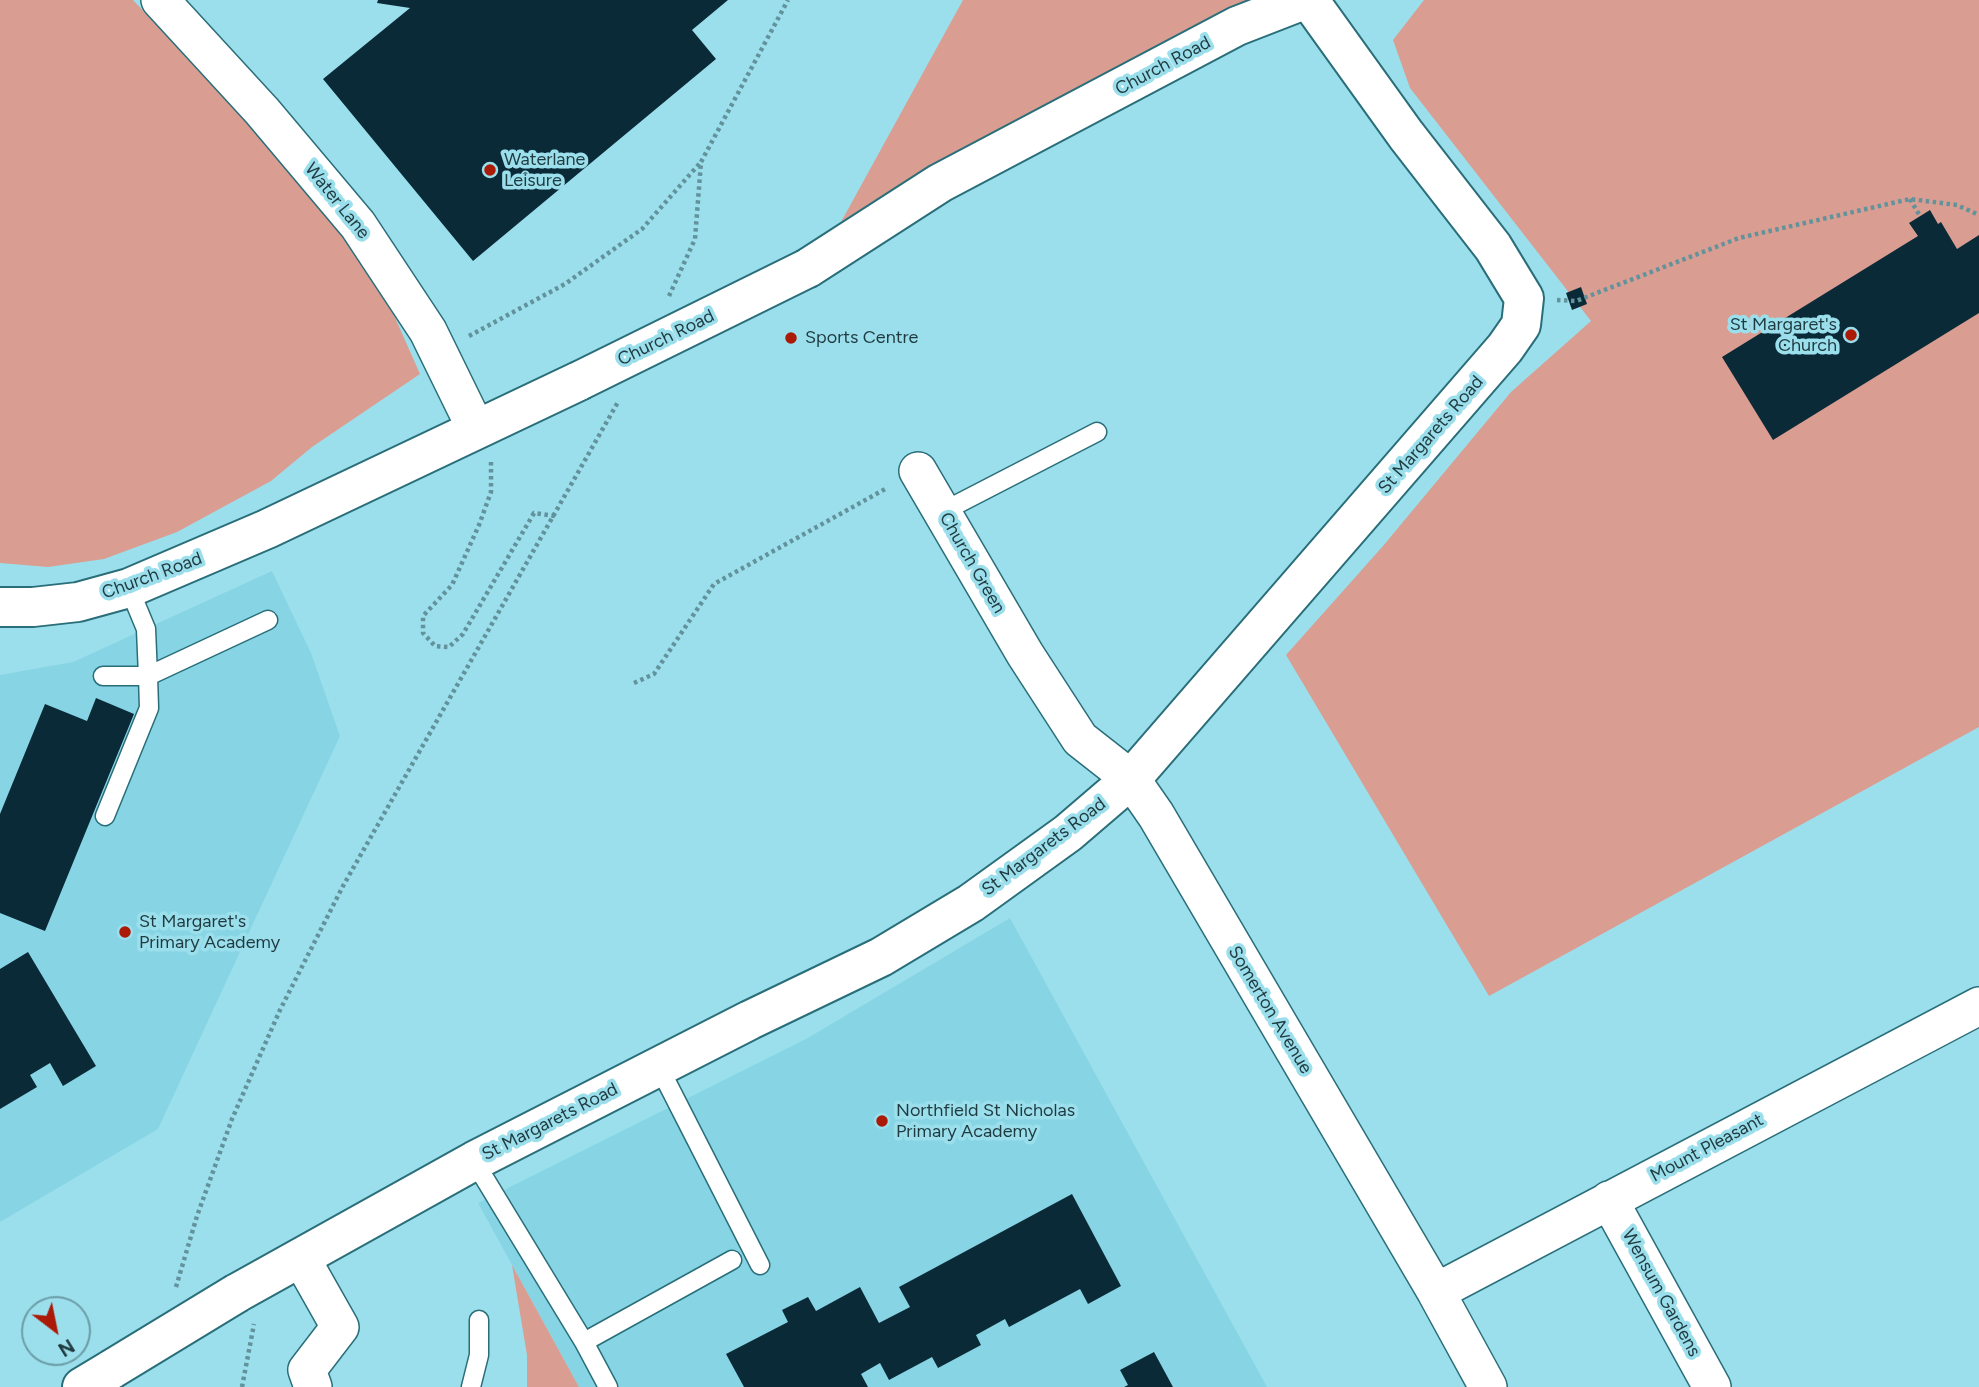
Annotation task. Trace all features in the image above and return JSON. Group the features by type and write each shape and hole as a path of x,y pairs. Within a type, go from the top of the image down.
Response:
{"street":[{"name":"Water Lane","path":"160,0 262,111 358,225 428,331 476,429"},
{"name":"Church Road","path":"0,607 33,607 78,601 129,588 267,529 579,381 808,268 940,183 1237,26 1307,0"},
{"path":"1307,0 1406,135 1493,247 1524,298"},
{"name":"St Margarets Road","path":"97,1378 250,1286 474,1161 750,1020 881,957 971,903 1068,833 1130,779 1505,348 1521,325 1524,298"},
{"name":"Church Green","path":"918,471 1026,654"},
{"name":"Somerton Avenue","path":"1026,654 1080,739 1130,779 1156,815 1436,1292 1488,1387"},
{"name":"Mount Pleasant","path":"1436,1292 1979,1006"},
{"name":"Wensum Gardens","path":"1609,1200 1712,1387"},
{"path":"300,1258 340,1327 307,1370 313,1387"}],"lane":[{"path":"942,512 1097,432"},
{"path":"105,816 149,708 146,629 129,588"},
{"path":"103,676 148,676 268,620"},
{"path":"659,1067 760,1265"},
{"path":"474,1161 584,1342 608,1387"},
{"path":"584,1342 732,1259"},
{"path":"471,1387 479,1355 479,1320"}],"path":[{"path":"438,352 565,284 642,229 701,162 788,0"},
{"path":"668,298 695,239 701,162"},
{"path":"1524,298 1576,301 1739,238 1910,199 1957,205 1979,215"},
{"path":"1910,199 1920,216"},
{"path":"175,1291 197,1216 232,1119 281,1010 343,886 623,393"},
{"path":"476,429 493,465 491,492 452,585 423,616 423,633 435,646 449,648 463,634 534,513 555,516"},
{"path":"634,683 654,674 714,584 918,471"},
{"path":"242,1387 250,1286"}],"shaded area":[{"path":"0,0 133,0 326,203 374,270 420,374 312,447 271,481 177,532 104,559 48,567 0,563"},
{"path":"963,0 1263,0 841,222"},
{"path":"1424,0 1979,0 1979,727 1489,996 1286,655 1383,546 1511,392 1591,321 1410,88 1393,40"},
{"name":"St Margaret's Primary Academy","path":"272,571 311,653 340,736 158,1129 0,1222 0,675 73,662"},
{"name":"Northfield St Nicholas Primary Academy","path":"1010,918 1267,1387 579,1387 478,1203 806,1039"},
{"path":"512,1265 579,1387 527,1387 527,1355"}],"building":[{"name":"Waterlane Leisure","path":"378,0 728,0 692,30 716,59 473,261 323,79 410,8 377,3"},
{"name":"St Margaret's Church","path":"1930,210 1938,224 1941,222 1957,249 1979,235 1979,313 1773,440 1722,357 1918,236 1909,223"},
{"path":"1581,287 1587,304 1572,310 1566,293"},
{"path":"96,698 134,714 45,931 0,913 0,814 45,704 87,721"},
{"path":"28,952 96,1066 63,1086 50,1063 30,1075 37,1087 0,1109 0,969"},
{"path":"1072,1194 1121,1286 1088,1304 1080,1289 1009,1327 1005,1319 976,1335 981,1345 938,1368 932,1357 889,1380 880,1363 861,1374 868,1387 744,1387 726,1354 788,1322 782,1310 808,1297 816,1311 860,1287 879,1323 910,1307 899,1287"},
{"path":"1154,1352 1173,1387 1124,1387 1128,1385 1120,1370"}],"place":[{"name":"Waterlane Leisure","path":"490,170"},
{"name":"St Margaret's Church","path":"1851,335"},
{"name":"Sports Centre","path":"791,338"},
{"name":"St Margaret's Primary Academy","path":"125,932"},
{"name":"Northfield St Nicholas Primary Academy","path":"882,1121"}]}
